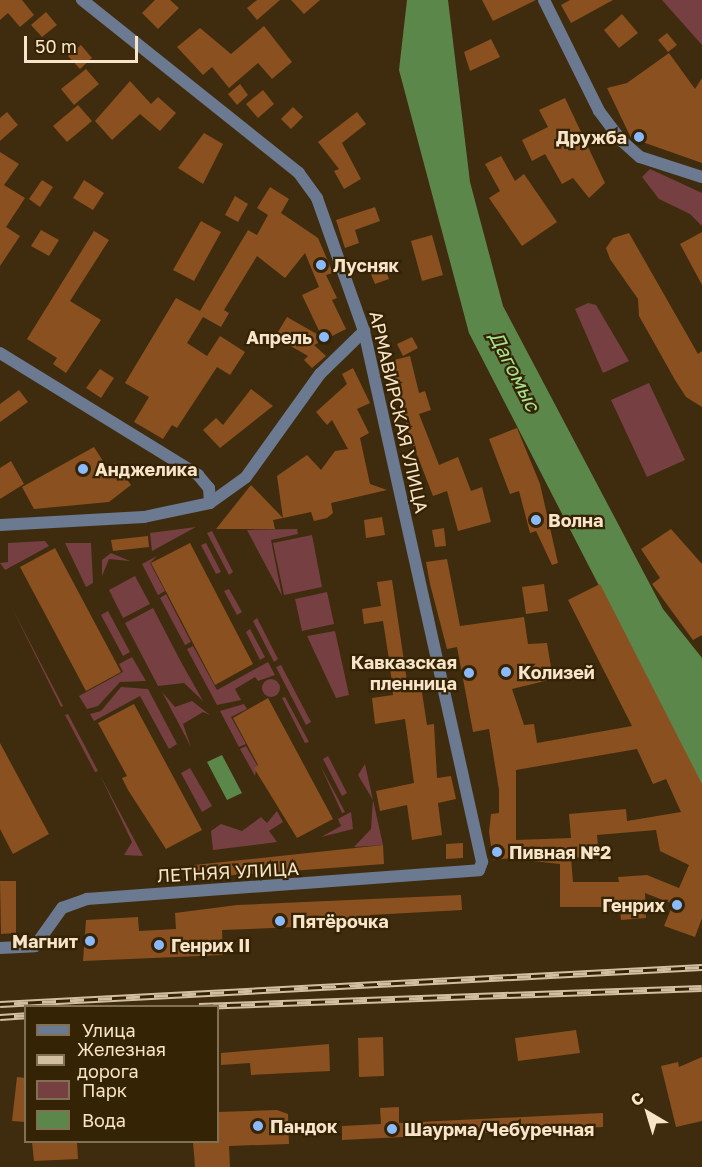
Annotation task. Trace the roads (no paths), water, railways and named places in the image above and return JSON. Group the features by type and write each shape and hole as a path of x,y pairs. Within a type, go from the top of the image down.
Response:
{"street":[{"name":"АРМАВИРСКАЯ УЛИЦА","path":"82,0 299,173 317,198 364,331 482,862 479,870"},
{"path":"544,0 599,111 622,141 640,157 702,177"},
{"path":"0,525 144,517 210,502 246,477 320,374 364,331"},
{"path":"0,353 198,476 209,488 210,502"},
{"name":"ЛЕТНЯЯ УЛИЦА","path":"0,948 34,946 62,908 87,899 479,870"}],"water":[{"name":"Дагомыс","path":"407,0 448,0 470,182 503,306 663,609 702,658 702,786 469,333 399,70"},
{"path":"222,755 242,793 227,800 207,762"}],"railway":[{"path":"0,1004 702,967"},
{"path":"219,1005 702,988"},
{"path":"0,1017 24,1015"}],"place":[{"name":"Дружба","path":"639,137"},
{"name":"Лусняк","path":"321,265"},
{"name":"Апрель","path":"324,337"},
{"name":"Анджелика","path":"83,469"},
{"name":"Волна","path":"536,520"},
{"name":"Колизей","path":"506,672"},
{"name":"Кавказская пленница","path":"469,673"},
{"name":"Пивная №2","path":"497,852"},
{"name":"Генрих","path":"677,905"},
{"name":"Пятёрочка","path":"280,921"},
{"name":"Магнит","path":"90,941"},
{"name":"Генрих II","path":"159,945"},
{"name":"Пандок","path":"258,1126"},
{"name":"Шаурма/Чебуречная","path":"392,1129"}]}
